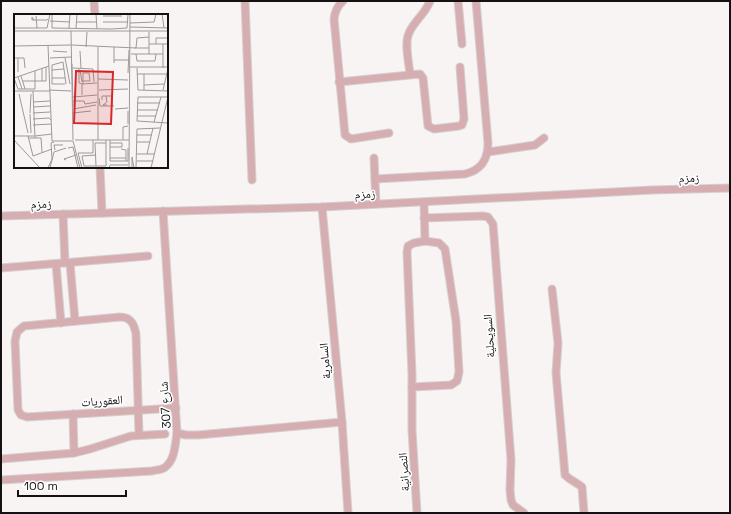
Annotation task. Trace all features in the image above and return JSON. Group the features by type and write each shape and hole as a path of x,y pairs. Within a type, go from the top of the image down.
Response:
{"street":[{"path":"94,1 95,14"},
{"path":"245,1 252,180"},
{"path":"343,1 339,4 335,11 334,19 345,134 350,139 389,133"},
{"path":"410,74 407,37 430,1"},
{"path":"458,1 462,44"},
{"path":"375,179 465,174 473,172 486,160 488,152 476,1"},
{"path":"339,82 420,74 423,76 428,124 430,127 434,129 459,126 462,125 464,119 460,67"},
{"path":"488,152 535,145 544,138"},
{"path":"374,158 376,204"},
{"path":"100,168 102,213"},
{"name":"زمزم","path":"1,216 322,207 658,190 730,188"},
{"path":"412,387 451,385 457,381 459,372 456,321 445,249 439,243 425,241 424,202"},
{"name":"السامرية","path":"322,207 342,422 348,513"},
{"name":"شارع 307","path":"164,211 177,433 192,436 342,422"},
{"path":"63,214 75,321"},
{"name":"السويحلية","path":"424,218 483,216 488,217 493,224 511,460 510,497 513,505 524,513"},
{"name":"النصرانية","path":"417,513 412,430 412,374 407,252 408,246 425,241"},
{"path":"1,268 148,256"},
{"path":"56,264 61,322 120,317 128,318 133,324 136,334 139,435"},
{"path":"552,289 558,343 556,373 565,475 582,487 584,513"},
{"name":"العقوريات","path":"61,322 24,326 15,336 18,410 24,417 176,408"},
{"path":"73,414 74,453"},
{"path":"1,480 152,471 163,469 170,463 173,456 177,433"},
{"path":"1,459 74,453 98,447 122,438 139,435 166,434"}]}
